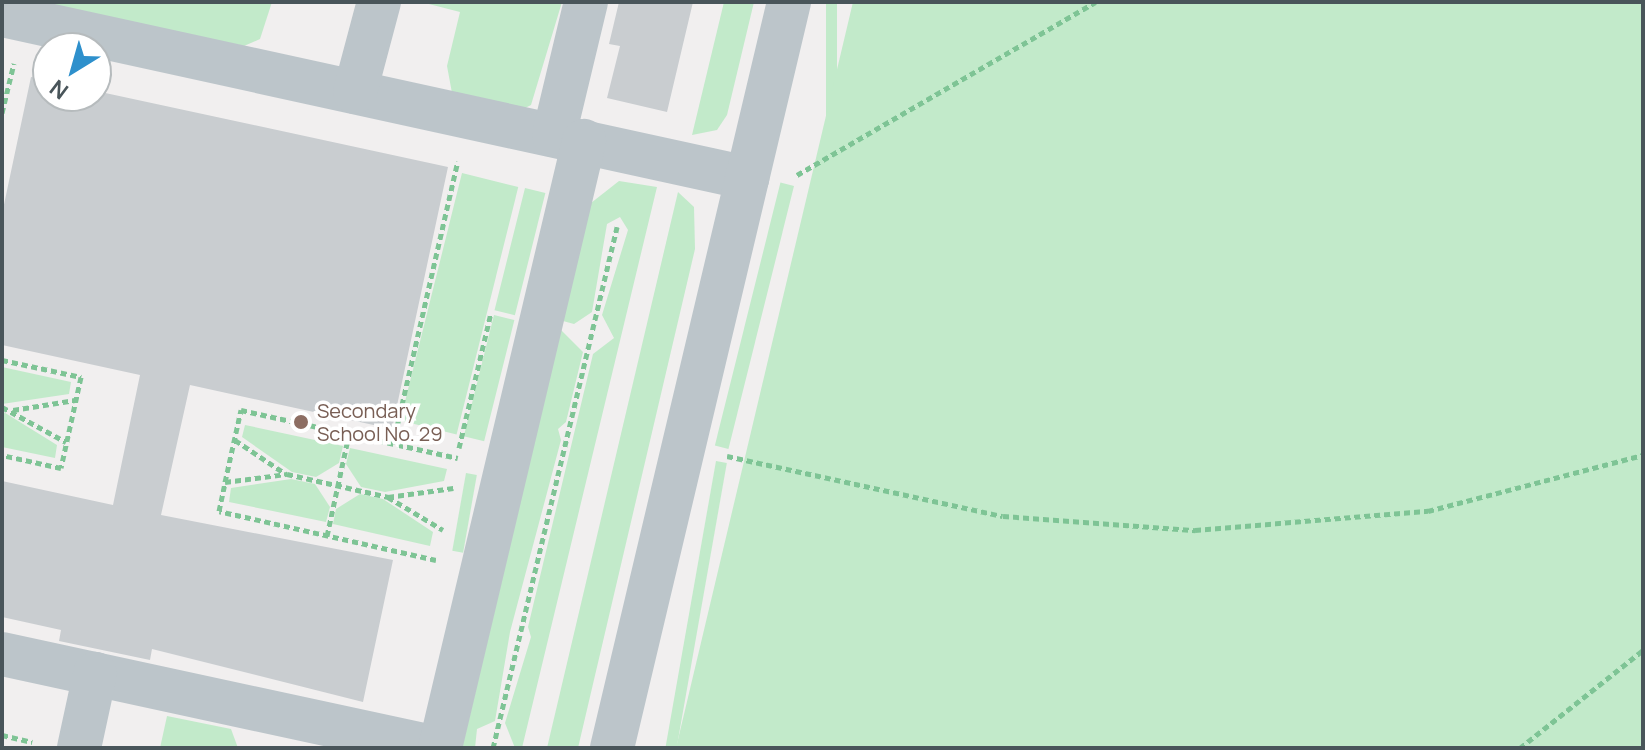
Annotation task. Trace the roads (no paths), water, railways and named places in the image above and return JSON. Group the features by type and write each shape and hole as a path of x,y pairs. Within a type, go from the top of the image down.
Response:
{"street":[{"path":"355,92 379,2"},
{"path":"2,654 438,748 569,138 586,2"},
{"path":"612,748 764,181 789,2"},
{"path":"2,15 764,181"},
{"path":"79,748 95,674"}],"place":[{"name":"Secondary School No. 29","path":"301,422"}]}
